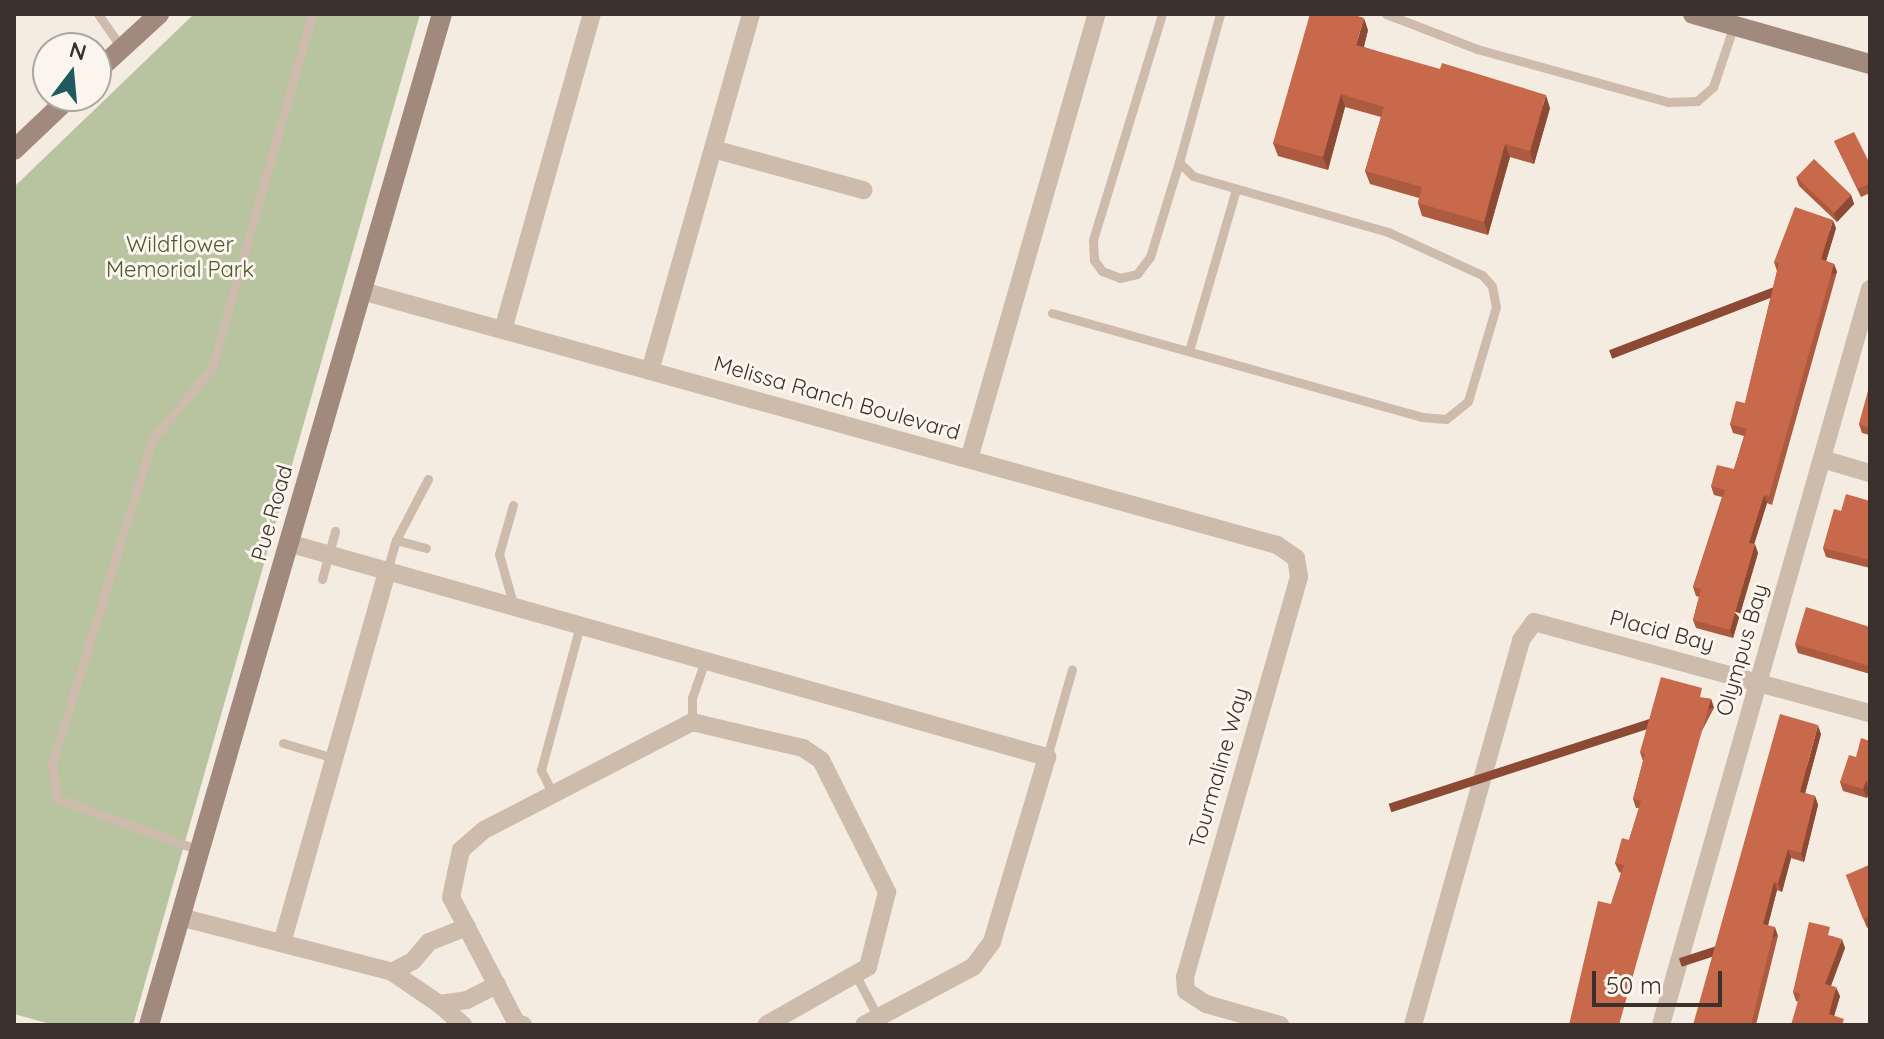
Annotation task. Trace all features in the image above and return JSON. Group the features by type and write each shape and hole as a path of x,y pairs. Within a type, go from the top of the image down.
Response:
{"street":[{"path":"112,57 159,14"},
{"name":"Pue Road","path":"149,1025 442,14"},
{"path":"503,330 592,14"},
{"path":"650,371 751,14"},
{"path":"1693,14 1870,64"},
{"path":"969,459 1093,15"},
{"path":"14,150 54,112"},
{"path":"713,149 863,190"},
{"name":"Olympus Bay","path":"1661,1025 1870,289"},
{"name":"Melissa Ranch Boulevard","path":"362,291 1277,545 1296,558"},
{"path":"1822,459 1870,473"},
{"path":"288,543 1047,757 992,942 973,967 871,1021"},
{"name":"Tourmaline Way","path":"1280,1025 1206,1004 1186,991 1185,977 1299,577 1296,558"},
{"path":"282,943 387,571"},
{"name":"Placid Bay","path":"1413,1025 1521,640 1534,622 1870,713"},
{"path":"518,1025 451,897 461,850 484,830 692,722 803,748 821,760 887,892 868,967 766,1025"},
{"path":"180,917 392,972 439,1004 463,1025"},
{"path":"392,972 413,961 429,942 467,927"},
{"path":"439,1004 467,1000 497,985"}],"lane":[{"path":"98,14 122,48"},
{"path":"199,850 57,799 52,764 152,440 212,368 312,14"},
{"path":"1162,14 1093,240 1094,260 1102,271 1120,278 1137,274 1150,257 1220,14"},
{"path":"1386,14 1477,49 1668,102 1697,101 1713,87 1734,25"},
{"path":"1052,313 1422,417 1446,419 1468,401 1496,307 1492,286 1482,275 1421,245 1193,176 1179,162"},
{"path":"1189,351 1236,189"},
{"path":"387,571 396,540 428,479"},
{"path":"513,505 499,554 514,607"},
{"path":"322,579 335,531"},
{"path":"396,540 426,548"},
{"path":"553,794 541,770 580,625"},
{"path":"692,722 692,698 705,661"},
{"path":"1047,757 1072,669"},
{"path":"283,743 334,758"},
{"path":"855,974 871,1021"}],"green space":[{"name":"Wildflower Memorial Park","path":"194,14 420,14 133,1025 54,1025 14,1014 14,187 92,112 112,112 112,93"}],"building":[{"path":"1310,14 1351,14 1364,18 1356,45 1440,69 1442,63 1546,95 1530,151 1505,144 1484,222 1418,203 1422,187 1365,171 1384,107 1341,94 1323,157 1273,143"},
{"path":"1854,132 1870,164 1870,183 1858,189 1834,141"},
{"path":"1814,159 1851,195 1834,213 1797,177"},
{"path":"1795,207 1833,220 1821,259 1834,264 1769,496 1764,495 1749,543 1755,544 1730,630 1693,620 1701,589 1693,587 1725,490 1711,486 1717,465 1734,469 1747,429 1730,424 1736,401 1745,403 1779,263 1774,262"},
{"path":"1870,387 1870,428 1859,424"},
{"path":"1846,494 1870,501 1870,560 1823,548 1834,509 1841,511"},
{"path":"1806,607 1870,627 1870,666 1795,644"},
{"path":"1661,677 1702,688 1700,697 1711,699 1619,1025 1569,1025 1598,901 1611,904 1624,865 1615,863 1622,838 1629,840 1641,801 1633,799 1645,754 1640,752"},
{"path":"1780,714 1818,725 1800,792 1815,796 1801,853 1788,849 1778,883 1774,882 1763,924 1775,927 1751,1025 1693,1025"},
{"path":"1861,738 1870,741 1870,782 1866,781 1863,789 1840,782 1849,755 1856,757"},
{"path":"1869,865 1870,916 1863,919 1846,875"},
{"path":"1809,922 1830,927 1828,935 1842,939 1825,984 1836,987 1829,1014 1844,1019 1842,1025 1791,1025 1800,994 1793,992"}]}
